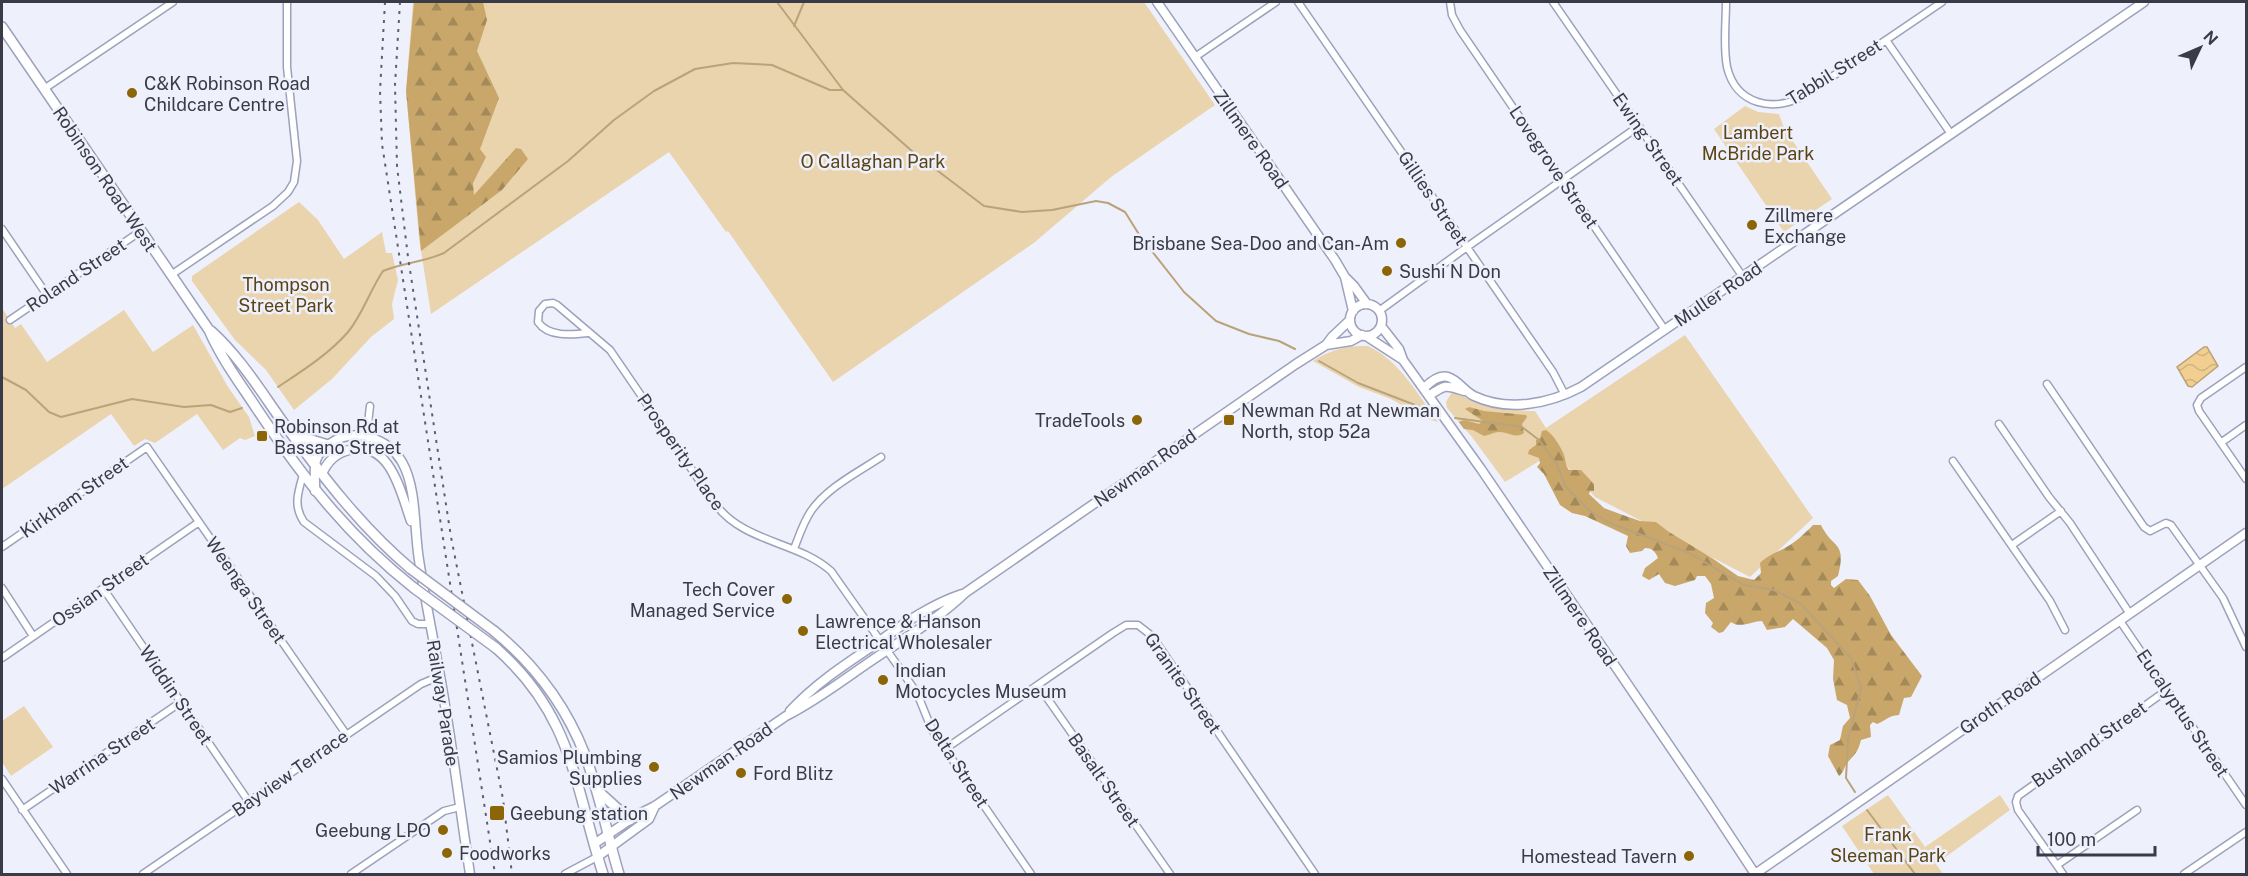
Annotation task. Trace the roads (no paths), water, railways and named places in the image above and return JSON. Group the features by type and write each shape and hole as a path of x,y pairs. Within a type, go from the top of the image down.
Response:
{"main road":[{"name":"Zillmere Road","path":"1157,2 1345,277 1367,304"},
{"name":"Muller Road","path":"1424,388 1441,376 1454,380 1467,392 1488,401 1528,404 1565,395 1588,383 2143,2"},
{"name":"Robinson Road West","path":"2,27 209,330 236,359 314,464 361,522 411,569 494,631 529,664 561,707 579,740 597,790 619,874"},
{"name":"Zillmere Road","path":"1345,277 1351,316"},
{"path":"1367,304 1382,315 1381,326 1375,333 1364,336 1353,330 1351,316 1359,305 1367,304"},
{"name":"Newman Road","path":"786,716 823,680 880,640 929,608 964,592 1326,345 1351,316"},
{"name":"Zillmere Road","path":"1381,326 1399,349 1403,360 1755,874"},
{"name":"Robinson Road West","path":"209,330 215,344 242,387 303,475 356,538 414,588 496,648 527,678 553,716 573,765 603,874"},
{"name":"Zillmere Road","path":"1364,336 1403,360"},
{"name":"Newman Road","path":"1326,345 1351,341 1364,336"},
{"path":"1429,396 1441,387 1447,386 1467,392"},
{"path":"292,434 328,446"},
{"path":"315,491 314,464 319,454 328,446 347,437 367,436"},
{"name":"Railway Parade","path":"367,436 390,447 405,468 410,489 429,624 440,676 470,874"},
{"path":"322,474 328,464 339,454 354,449 365,450"},
{"name":"Railway Parade","path":"365,450 377,454 389,466 398,483 415,532"},
{"name":"Groth Road","path":"1755,874 2247,533"},
{"name":"Newman Road","path":"594,844 655,806 786,716 805,706 950,607 964,592"},
{"path":"597,790 630,820"},
{"name":"Newman Road","path":"597,858 649,819 655,806"}],"street":[{"path":"44,89 173,2"},
{"path":"171,275 273,206 288,192 294,182 297,161 287,67 287,2"},
{"path":"1195,57 1276,2"},
{"name":"Gillies Street","path":"1298,2 1553,372 1565,395"},
{"name":"Lovegrove Street","path":"1450,2 1456,24 1665,330"},
{"name":"Ewing Street","path":"1553,2 1743,277"},
{"name":"Tabbil Street","path":"1726,2 1726,57 1729,72 1743,93 1762,104 1778,106 1798,99 1942,2"},
{"path":"1886,40 1951,134"},
{"path":"1379,311 1639,126"},
{"path":"2,229 47,295"},
{"name":"Roland Street","path":"10,320 141,231"},
{"name":"Prosperity Place","path":"588,333 549,332 538,322 539,311 545,304 553,303 610,350 722,512 750,533 814,558 831,571 887,650"},
{"path":"2247,367 2198,402 2199,411 2247,478"},
{"path":"2047,384 2146,530 2153,531 2169,523 2223,598 2247,646"},
{"path":"365,450 370,406"},
{"path":"1999,424 2130,614"},
{"path":"2222,442 2247,425"},
{"name":"Weenga Street","path":"147,447 346,734"},
{"name":"Kirkham Street","path":"2,547 147,447"},
{"path":"794,549 806,518 818,502 831,490 881,457"},
{"path":"1953,461 2050,601 2065,630"},
{"path":"303,475 296,502 298,513 304,522 371,572 395,596 414,623 429,624"},
{"path":"2012,544 2061,511"},
{"name":"Ossian Street","path":"2,658 199,522"},
{"path":"2,588 33,636"},
{"name":"Widdin Street","path":"103,588 249,802"},
{"name":"Eucalyptus Street","path":"2120,621 2247,805"},
{"name":"Granite Street","path":"945,749 1122,627 1134,624 1142,626 1152,636 1316,874"},
{"name":"Delta Street","path":"887,650 920,698 929,725 1031,874"},
{"name":"Bayview Terrace","path":"142,874 421,684 440,676"},
{"name":"Basalt Street","path":"1038,685 1170,874"},
{"name":"Bushland Street","path":"2057,865 2018,810 2016,802 2022,792 2167,690"},
{"name":"Warrina Street","path":"22,810 181,702"},
{"path":"2,779 67,874"},
{"path":"351,874 444,811 460,807"},
{"path":"2063,874 2057,865 2137,810"},
{"path":"2184,874 2247,832"},
{"name":"Newman Road","path":"566,874 597,858"}],"water":[{"path":"2207,347 2218,366 2192,387 2188,386 2177,367"}],"waterway":[{"path":"777,2 843,90"},
{"path":"794,26 804,2"},
{"path":"278,387 324,355 341,340 358,318 383,271 444,253 568,161 614,120 654,91 695,69 733,63 772,65 830,90 843,90 913,152 984,206 1022,212 1052,210 1096,201 1108,203 1125,212 1140,236 1184,292 1216,321 1249,334 1279,341 1295,349"},
{"path":"1319,361 1358,383 1428,410"},
{"path":"2,377 26,390 49,412 61,417 132,399 184,407 211,405 230,412 242,408"},
{"path":"1455,418 1522,427 1539,440 1556,463 1566,487 1590,511 1610,523 1689,553 1744,585 1774,590 1801,604 1851,658 1861,688 1848,740 1846,778 1855,792"},
{"path":"1867,810 1915,874"}],"railway":[{"path":"385,2 380,91 382,144 495,874"},
{"path":"400,2 395,85 397,166 408,257 451,537 503,799 512,874"}],"place":[{"name":"C&K Robinson Road Childcare Centre","path":"132,93"},
{"name":"Zillmere Exchange","path":"1752,225"},
{"name":"Brisbane Sea-Doo and Can-Am","path":"1401,243"},
{"name":"Sushi N Don","path":"1387,271"},
{"name":"TradeTools","path":"1137,420"},
{"name":"Newman Rd at Newman North, stop 52a","path":"1229,420"},
{"name":"Robinson Rd at Bassano Street","path":"262,436"},
{"name":"Tech Cover Managed Service","path":"787,599"},
{"name":"Lawrence & Hanson Electrical Wholesaler","path":"803,631"},
{"name":"Indian Motocycles Museum","path":"883,680"},
{"name":"Samios Plumbing Supplies","path":"654,767"},
{"name":"Ford Blitz","path":"741,773"},
{"name":"Geebung station","path":"497,813"},
{"name":"Geebung LPO","path":"443,830"},
{"name":"Foodworks","path":"447,853"},
{"name":"Homestead Tavern","path":"1689,856"}],"park label":[{"name":"Lambert McBride Park","path":"1758,142"},
{"name":"O Callaghan Park","path":"873,161"},
{"name":"Thompson Street Park","path":"286,294"},
{"name":"Frank Sleeman Park","path":"1888,844"}]}
